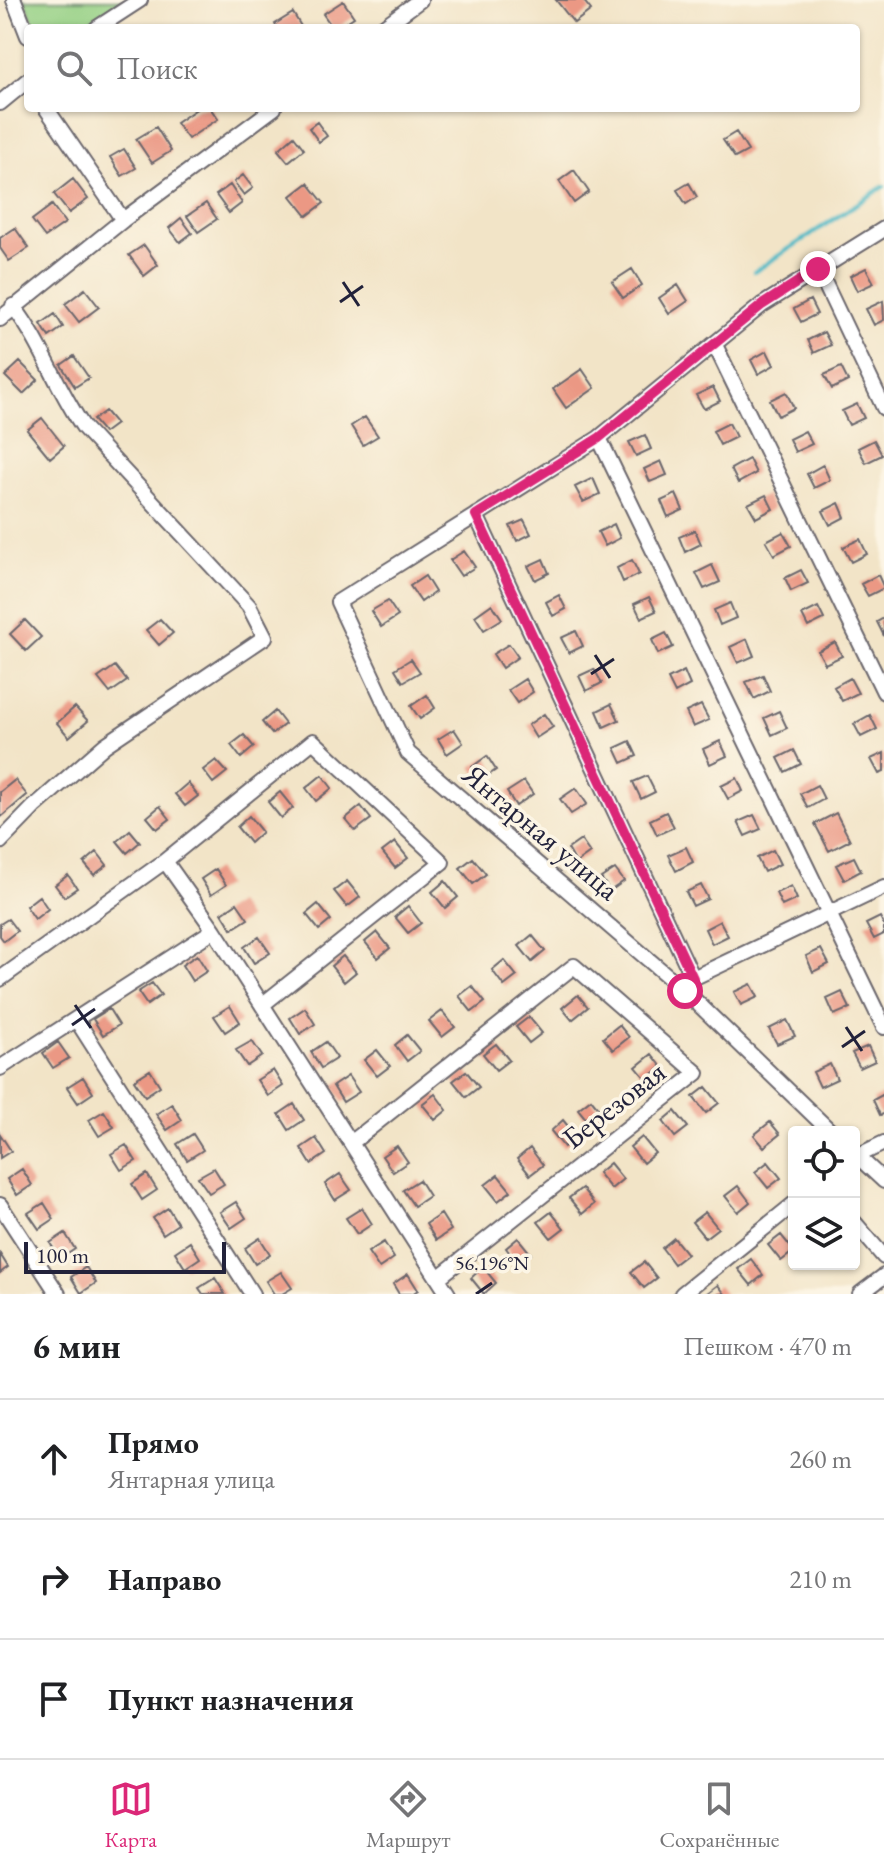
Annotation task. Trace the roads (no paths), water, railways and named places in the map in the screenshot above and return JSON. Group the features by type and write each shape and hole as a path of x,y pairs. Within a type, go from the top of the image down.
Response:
{"street":[{"path":"14,0 24,26"},
{"path":"103,24 140,0"},
{"path":"387,24 420,0"},
{"path":"0,103 24,84"},
{"path":"49,112 123,220"},
{"path":"0,319 123,220 269,112"},
{"path":"476,515 599,438 762,305 884,229"},
{"path":"818,269 884,408"},
{"path":"0,842 34,807 105,745 265,637 249,606 84,428 61,393 31,329 13,306"},
{"path":"715,345 884,692"},
{"path":"599,438 884,1027"},
{"name":"Янтарная улица","path":"689,984 476,515 338,602 408,753 689,984 825,1126"},
{"path":"0,979 165,861 313,741 442,862 262,1005"},
{"path":"165,861 214,930 448,1294"},
{"path":"689,984 827,912 884,887"},
{"path":"0,1068 214,930"},
{"name":"Березовая","path":"351,1143 574,966 697,1073 438,1278"},
{"path":"76,1019 252,1294"},
{"path":"860,1152 884,1143"},
{"path":"860,1158 884,1181"},
{"path":"0,1205 58,1294"},
{"path":"682,1294 788,1209"},
{"path":"860,1229 884,1257"},
{"path":"860,1294 884,1276"}],"waterway":[{"path":"754,272 884,186"}]}
